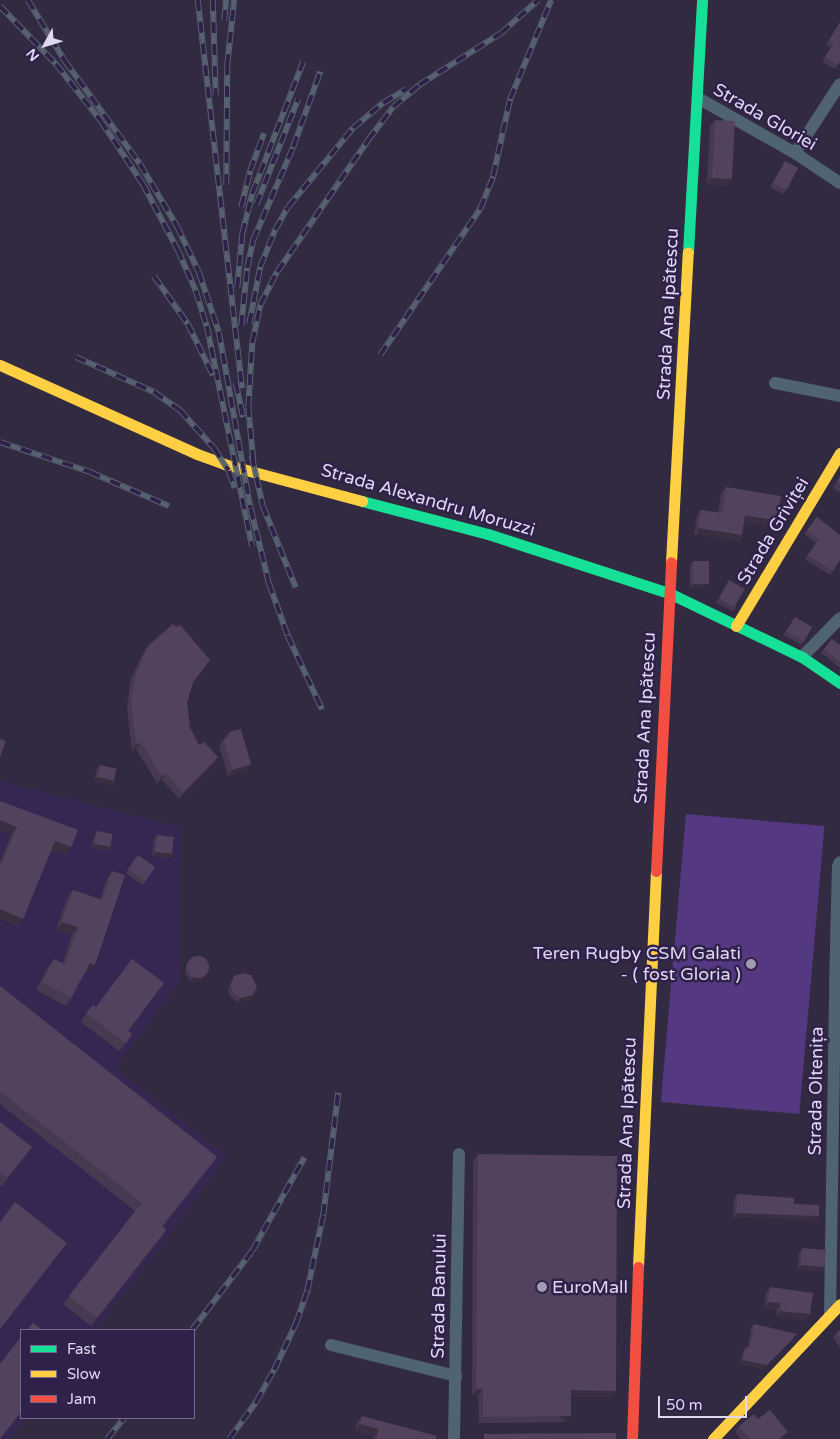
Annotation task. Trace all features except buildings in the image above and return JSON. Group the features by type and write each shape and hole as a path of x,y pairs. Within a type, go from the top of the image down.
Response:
{"main road":[{"name":"Strada Ana Ipătescu","path":"632,1439 641,1172 669,593 702,0"},
{"name":"Strada Alexandru Moruzzi","path":"0,365 197,454 224,464 488,534 669,593 802,657 840,683"},
{"name":"Strada Griviței","path":"736,626 840,453"},
{"path":"713,1439 840,1304"}],"street":[{"path":"795,153 840,84"},
{"name":"Strada Gloriei","path":"698,98 795,153 840,183"},
{"path":"775,383 840,396"},
{"path":"802,657 840,618"},
{"name":"Strada Oltenița","path":"830,1314 839,865"},
{"name":"Strada Banului","path":"454,1439 459,1154"},
{"path":"331,1345 456,1376"}],"shaded area":[{"path":"0,781 181,827 179,983 115,1068 227,1156 153,1257 96,1329 20,1329 20,1419 25,1419 9,1439 0,1439"},
{"name":"Teren Rugby CSM Galati - ( fost Gloria )","path":"686,814 824,826 799,1114 661,1102"}],"railway":[{"path":"28,0 65,61 140,164 177,226 199,272 219,332 251,509 269,583 288,636 322,709"},
{"path":"198,0 242,389"},
{"path":"213,0 216,95"},
{"path":"224,21 226,0"},
{"path":"226,185 227,65 234,0"},
{"path":"253,461 248,407 252,343 260,305 277,272 393,107 419,85 501,33 538,0"},
{"path":"380,355 480,209 493,176 510,99 551,0"},
{"path":"0,6 56,64 101,121 143,184 178,250 196,291 207,326 252,546"},
{"path":"237,288 242,234 252,194 303,62"},
{"path":"241,326 247,268 253,240 293,147 320,72"},
{"path":"249,324 260,267 275,230 288,207 353,128 383,103 406,89"},
{"path":"256,205 298,99"},
{"path":"241,207 250,171 264,133"},
{"path":"154,276 188,324 213,375"},
{"path":"76,357 154,392 180,410 214,448 229,471 235,488"},
{"path":"236,383 243,417"},
{"path":"0,442 90,472 169,506"},
{"path":"252,456 263,506 296,588"},
{"path":"229,1439 256,1402 274,1370 296,1323 307,1291 323,1215 338,1093"},
{"path":"193,1329 252,1251 304,1158"},
{"path":"107,1439 123,1419"}],"traffic: fast":[{"path":"688,252 702,0"},
{"path":"362,501 488,534 669,593 802,657 840,683"}],"traffic: slow":[{"path":"671,562 688,252"},
{"path":"0,365 197,454 224,464 362,501"},
{"path":"736,626 840,453"},
{"path":"638,1267 656,871"},
{"path":"713,1439 840,1304"}],"traffic: jam":[{"path":"656,871 671,562"},
{"path":"632,1439 638,1267"}],"place":[{"name":"Teren Rugby CSM Galati - ( fost Gloria )","path":"751,964"},
{"name":"EuroMall","path":"542,1287"}]}
